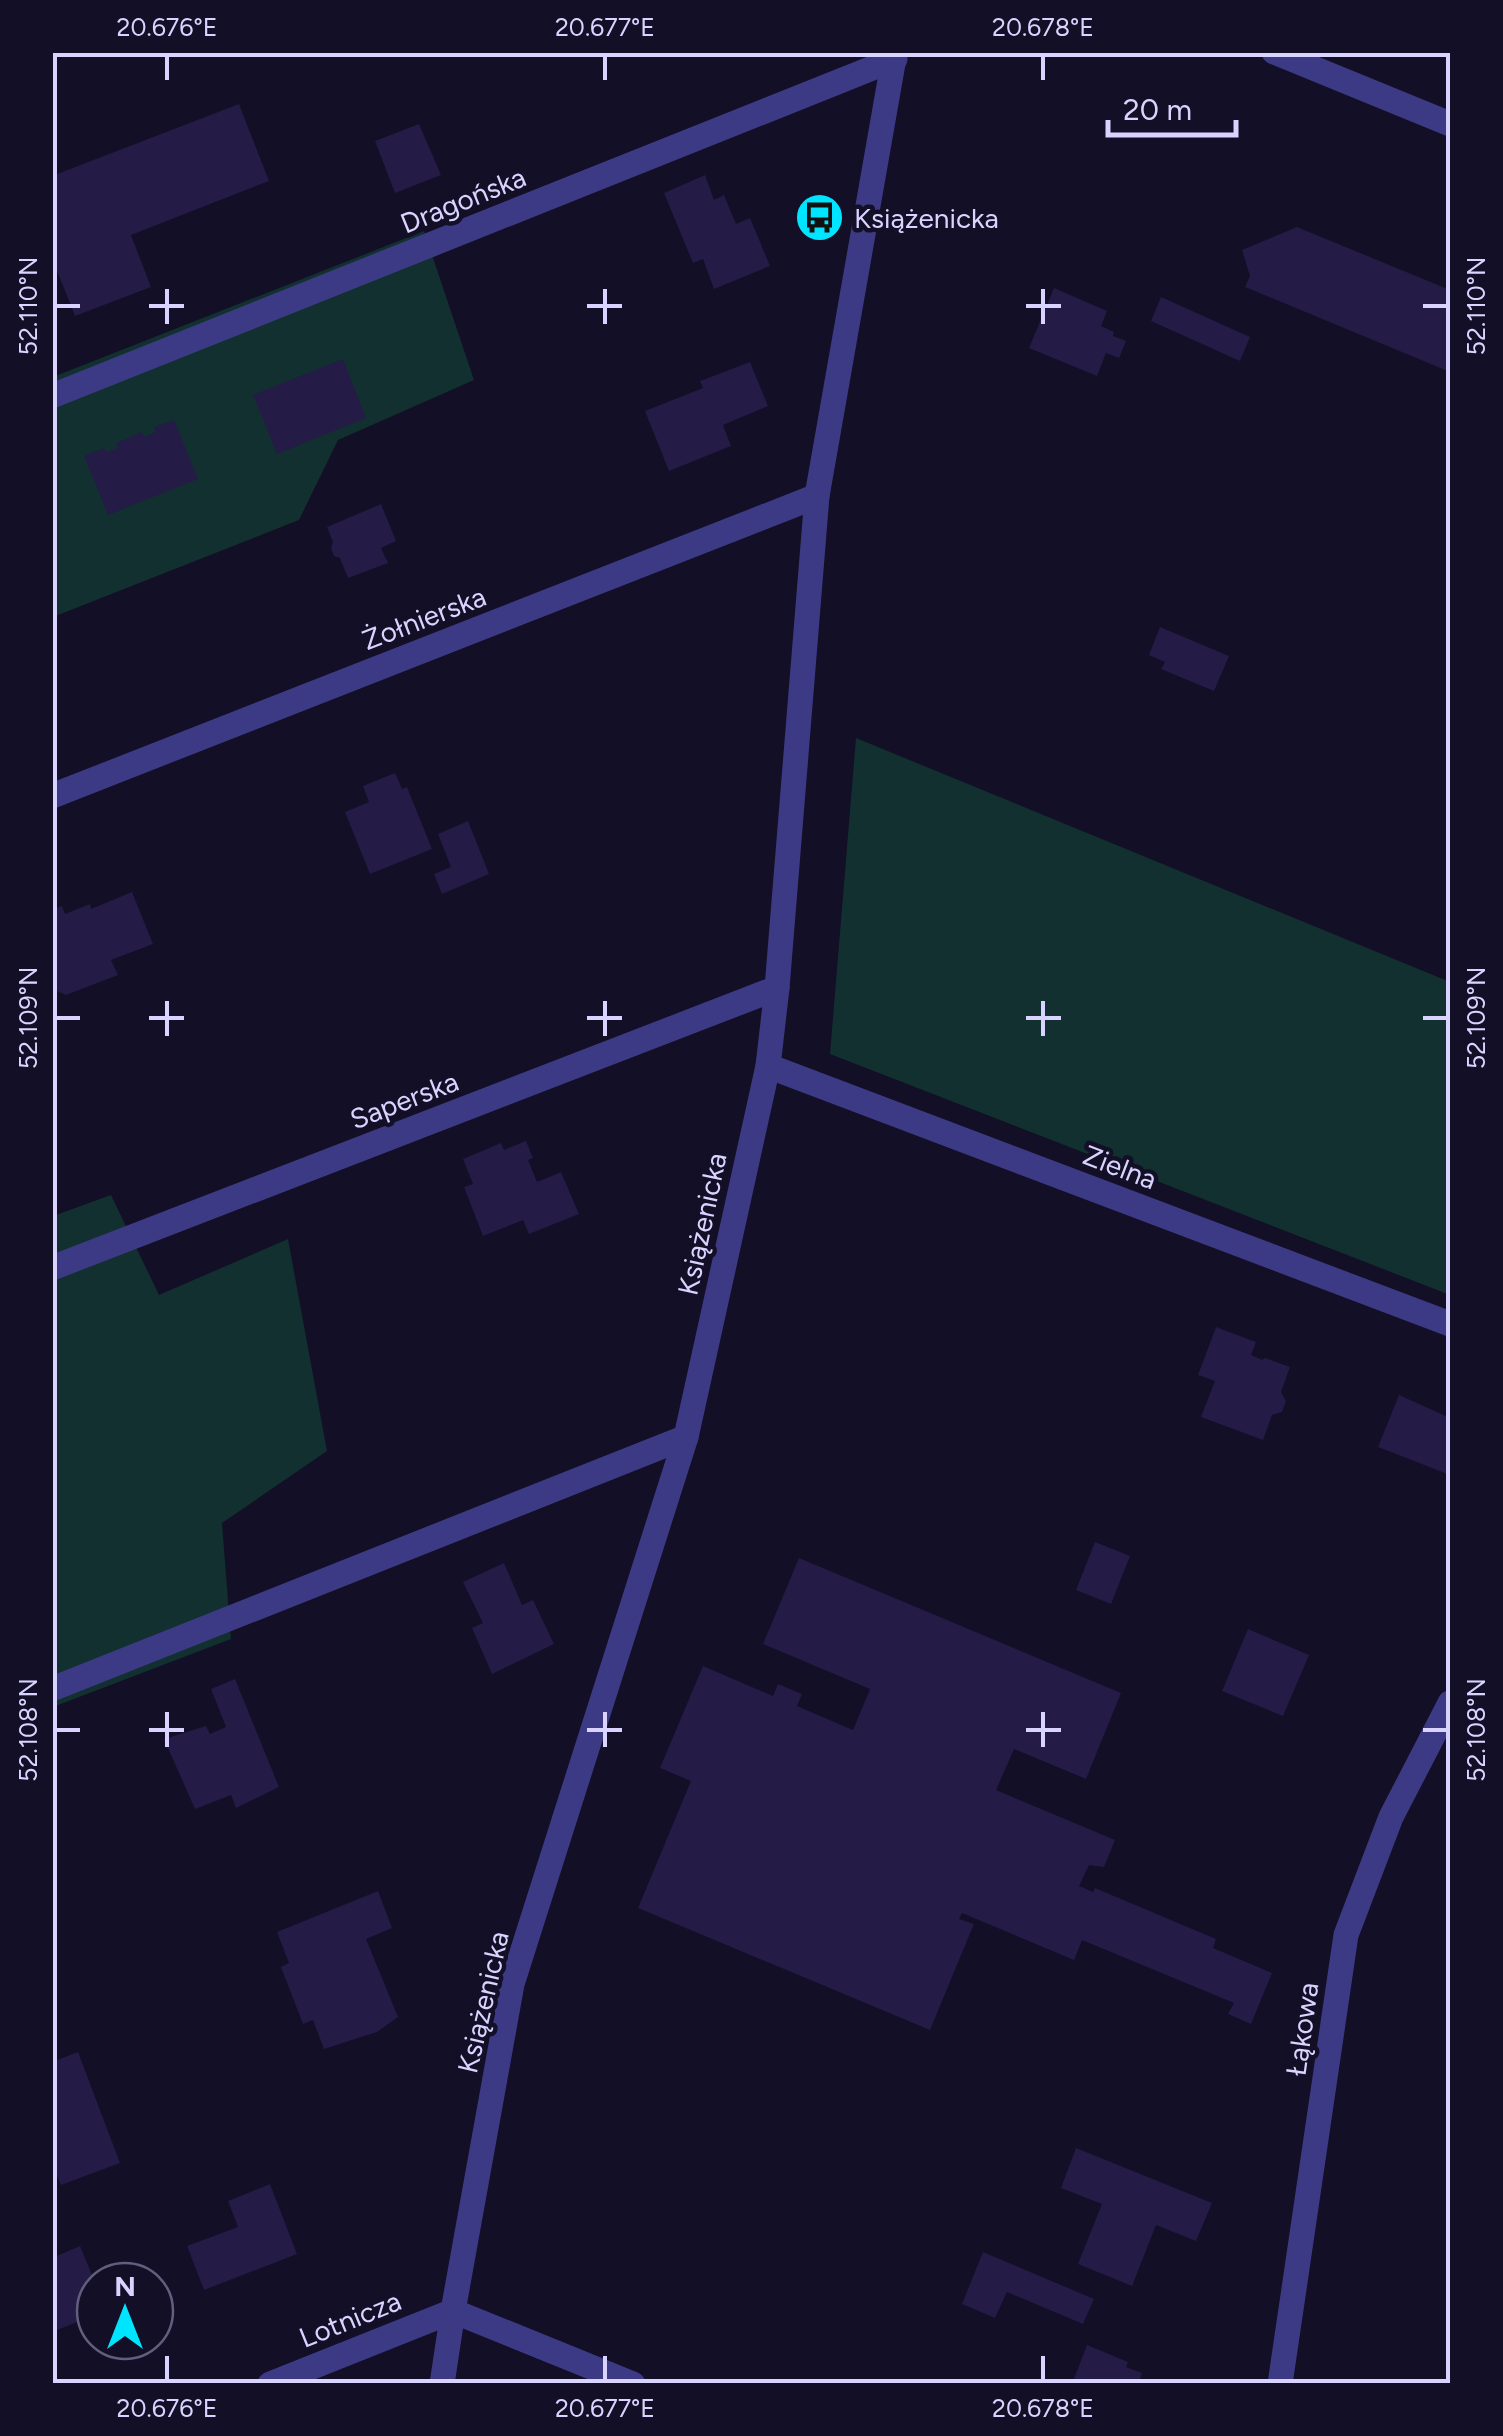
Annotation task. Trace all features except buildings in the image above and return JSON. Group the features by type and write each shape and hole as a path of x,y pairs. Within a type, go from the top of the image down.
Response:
{"street":[{"path":"1274,52 1450,124"},
{"name":"Dragońska","path":"52,396 895,56"},
{"name":"Książenicka","path":"442,2384 512,1984 686,1436 768,1066 816,496 895,56"},
{"name":"Żołnierska","path":"52,796 816,496"},
{"name":"Saperska","path":"52,1268 777,988"},
{"name":"Zielna","path":"768,1066 1450,1324"},
{"path":"52,1689 686,1436"},
{"name":"Łąkowa","path":"1280,2384 1346,1936 1391,1816 1450,1703"},
{"path":"453,2310 634,2384"},
{"name":"Lotnicza","path":"270,2384 453,2310"}],"green space":[{"path":"424,231 474,380 338,440 299,520 53,617 53,377"},
{"path":"856,738 1450,982 1450,1295 830,1054"},
{"path":"111,1195 159,1295 288,1239 327,1451 222,1523 231,1639 53,1707 53,1216"}],"place":[{"name":"Książenicka","path":"819,218"}]}
